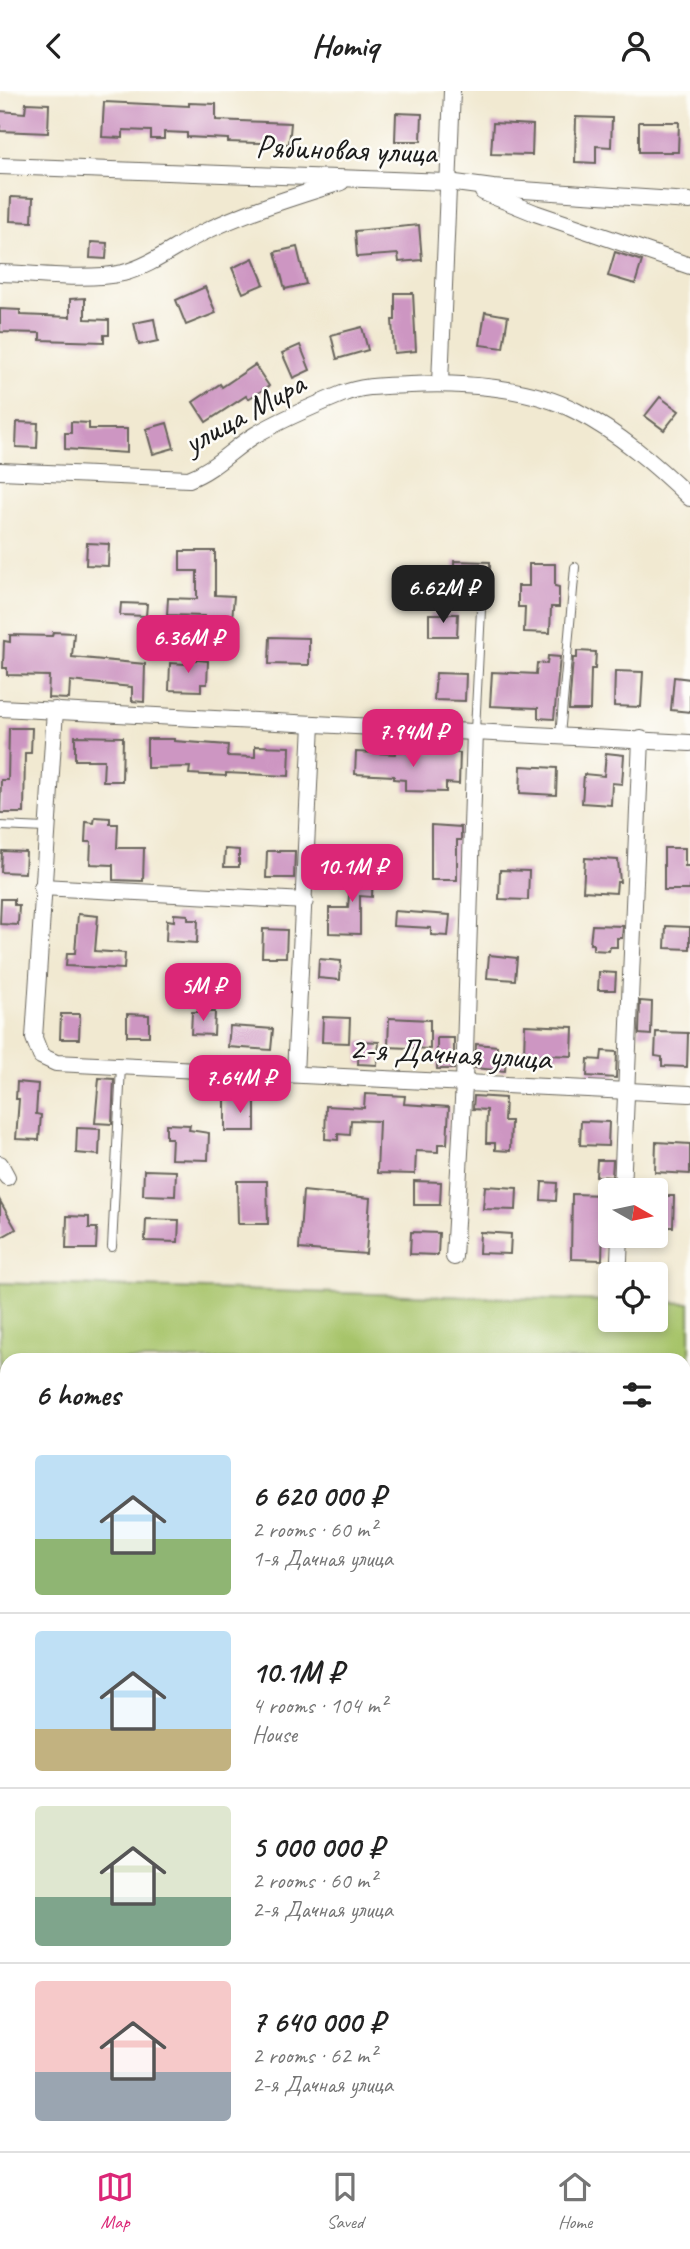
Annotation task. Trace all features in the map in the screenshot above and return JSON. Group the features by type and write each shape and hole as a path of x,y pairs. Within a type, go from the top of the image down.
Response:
{"street":[{"path":"440,383 455,183 452,91"},
{"name":"Рябиновая улица","path":"0,166 455,183 690,201"},
{"path":"0,272 97,276 121,273 141,267 241,215 353,178"},
{"path":"455,183 690,267"},
{"name":"улица Мира","path":"0,471 189,479 204,473 255,435 346,392 373,387 440,383 482,386 546,399 575,410 621,439 690,498"},
{"path":"0,708 690,743"},
{"path":"55,710 42,887 305,901"},
{"path":"295,1074 312,724"},
{"path":"454,1257 464,1083 475,731"},
{"path":"622,1178 641,739"},
{"name":"2-я Дачная улица","path":"42,887 34,1038 41,1056 56,1063 690,1094"},
{"path":"619,1248 619,1260"}],"lane":[{"path":"560,736 575,567"},
{"path":"475,731 481,609"},
{"path":"0,826 46,828"},
{"path":"113,1247 121,1066"}],"green space":[{"path":"0,1283 598,1301 598,1332 668,1332 668,1302 690,1303 690,1353 0,1353"}],"building":[{"path":"104,102 189,106 189,103 216,104 216,120 291,123 289,144 228,142 228,139 187,137 187,133 164,132 164,139 151,139 151,131 123,130 123,138 102,137"},
{"path":"26,103 49,104 48,133 0,131 0,111 25,113"},
{"path":"396,113 422,114 421,141 395,141"},
{"path":"576,117 612,118 611,147 596,146 596,163 575,162"},
{"path":"639,122 679,122 678,152 639,152"},
{"path":"493,123 533,125 532,155 491,154"},
{"path":"11,197 33,198 32,222 10,221"},
{"path":"419,225 422,260 399,262 398,254 357,257 355,231"},
{"path":"91,242 107,243 106,259 90,258"},
{"path":"297,247 306,284 285,289 275,252"},
{"path":"615,252 642,261 635,284 608,276"},
{"path":"253,258 264,284 243,293 232,268"},
{"path":"205,287 216,313 186,325 176,300"},
{"path":"395,293 413,293 416,351 394,353 392,320 395,320"},
{"path":"85,298 85,319 109,320 109,335 104,335 104,342 40,340 40,333 0,332 0,309 20,310 20,315 70,317 70,299"},
{"path":"485,312 508,316 503,348 480,345"},
{"path":"154,319 158,341 139,345 134,323"},
{"path":"362,327 368,350 337,359 331,335"},
{"path":"300,345 310,370 293,378 282,353"},
{"path":"255,365 269,386 248,399 246,396 206,422 193,402"},
{"path":"660,397 679,411 664,430 645,416"},
{"path":"17,422 38,423 37,448 16,447"},
{"path":"71,422 89,423 89,429 127,429 127,453 65,449 65,433 71,433"},
{"path":"167,423 174,448 153,454 146,429"},
{"path":"87,543 109,544 108,566 86,565"},
{"path":"180,551 215,551 215,595 234,596 229,655 202,653 204,616 167,615 168,598 197,599 197,571 180,571"},
{"path":"454,561 490,562 490,586 454,585"},
{"path":"529,564 555,564 559,607 551,607 550,633 524,632 525,607 518,607 518,586 529,586"},
{"path":"121,603 147,604 146,616 120,615"},
{"path":"429,614 458,614 457,636 429,636"},
{"path":"53,632 74,633 72,657 145,664 144,702 132,701 132,687 70,681 69,699 48,698 49,676 7,675 7,668 3,668 4,641 10,642 10,635 52,636"},
{"path":"270,637 309,638 309,665 269,664"},
{"path":"577,651 596,652 595,669 591,669 590,710 569,710 573,658 577,658"},
{"path":"548,656 560,657 554,719 538,718 538,708 490,706 492,672 536,674 537,663 547,664"},
{"path":"185,659 208,661 207,684 201,684 201,691 169,690 170,663 185,664"},
{"path":"615,671 643,672 641,707 614,706"},
{"path":"436,673 466,674 465,701 434,700"},
{"path":"674,677 690,679 690,712 671,710"},
{"path":"9,728 32,728 31,753 25,753 24,813 0,813 1,780 8,780"},
{"path":"75,736 123,737 122,781 103,781 104,760 75,760"},
{"path":"147,739 228,745 227,756 255,757 255,746 290,747 289,776 189,774 190,767 147,768"},
{"path":"396,751 460,753 459,784 446,783 446,792 405,791 405,780 394,779 394,776 355,774 356,752 395,754"},
{"path":"606,753 624,755 622,784 612,783 611,805 582,803 584,774 604,776"},
{"path":"521,766 557,768 556,795 520,793"},
{"path":"95,817 110,818 110,824 118,824 117,848 144,848 143,881 113,880 113,865 90,864 91,842 85,842 86,822 94,823"},
{"path":"431,825 461,827 461,840 457,840 457,880 431,880"},
{"path":"664,848 685,848 685,866 690,866 690,890 664,890"},
{"path":"225,849 239,850 239,867 224,867"},
{"path":"2,851 26,852 25,873 1,872"},
{"path":"267,851 295,851 294,878 266,878"},
{"path":"585,858 618,860 620,882 617,882 616,893 583,891"},
{"path":"351,869 373,871 372,897 360,896 360,934 329,933 329,908 348,908"},
{"path":"500,870 529,871 528,900 499,899"},
{"path":"1,899 14,899 14,905 19,905 18,925 0,924"},
{"path":"394,911 450,915 448,936 431,935 431,928 393,926"},
{"path":"78,914 98,916 95,951 125,953 124,969 66,966 67,953 75,953"},
{"path":"174,914 188,915 188,920 198,920 197,943 166,941 167,920 174,921"},
{"path":"592,925 623,926 622,938 617,938 617,947 610,947 609,951 593,950 593,944 590,944"},
{"path":"666,926 690,927 690,949 665,948"},
{"path":"263,929 287,930 286,957 262,957"},
{"path":"489,955 517,958 515,980 487,978"},
{"path":"319,959 341,961 340,980 318,978"},
{"path":"599,972 616,973 615,990 598,990"},
{"path":"640,1001 652,1002 651,1035 639,1034"},
{"path":"192,1012 215,1012 214,1035 191,1034"},
{"path":"61,1014 80,1014 79,1039 60,1039"},
{"path":"127,1014 149,1015 149,1036 127,1036"},
{"path":"323,1017 350,1018 349,1043 322,1042"},
{"path":"389,1018 430,1020 430,1049 388,1047"},
{"path":"525,1025 573,1027 572,1056 524,1054"},
{"path":"230,1026 273,1029 271,1050 228,1047"},
{"path":"656,1032 688,1033 687,1067 662,1066 662,1057 655,1056"},
{"path":"437,1038 454,1038 454,1069 437,1069"},
{"path":"359,1041 379,1042 377,1065 358,1064"},
{"path":"476,1044 497,1046 497,1053 506,1054 505,1071 475,1068"},
{"path":"602,1051 617,1052 616,1078 587,1076 588,1059 601,1060"},
{"path":"99,1078 114,1079 112,1124 95,1123"},
{"path":"17,1082 38,1084 36,1114 41,1115 39,1140 16,1139 19,1099 16,1099"},
{"path":"365,1094 405,1096 404,1104 449,1107 447,1144 438,1144 438,1152 416,1151 415,1174 377,1173 379,1121 351,1120 350,1135 338,1134 338,1140 325,1139 326,1106 364,1108"},
{"path":"474,1096 505,1098 504,1121 511,1121 510,1151 495,1150 495,1143 486,1143 487,1110 473,1109"},
{"path":"225,1099 255,1099 255,1131 225,1131"},
{"path":"581,1121 609,1122 608,1146 580,1145"},
{"path":"166,1124 190,1125 189,1130 209,1133 208,1160 171,1159 172,1138 166,1138"},
{"path":"77,1128 100,1129 99,1155 76,1153"},
{"path":"656,1142 690,1144 690,1174 655,1172"},
{"path":"597,1160 613,1160 612,1177 596,1176"},
{"path":"144,1170 176,1171 175,1196 143,1195"},
{"path":"237,1181 267,1181 268,1224 238,1224"},
{"path":"414,1181 441,1182 440,1205 414,1205"},
{"path":"542,1182 557,1183 556,1201 541,1200"},
{"path":"485,1186 517,1188 516,1210 483,1209"},
{"path":"303,1191 370,1198 366,1254 299,1249"},
{"path":"572,1194 598,1195 598,1248 602,1248 602,1260 571,1259"},
{"path":"668,1196 674,1196 673,1227 668,1227"},
{"path":"0,1201 16,1229 0,1238"},
{"path":"67,1216 89,1217 89,1228 97,1228 96,1249 66,1249"},
{"path":"146,1219 179,1220 178,1242 145,1241"},
{"path":"411,1232 439,1233 438,1255 410,1254"},
{"path":"480,1232 511,1234 510,1254 479,1253"}]}
